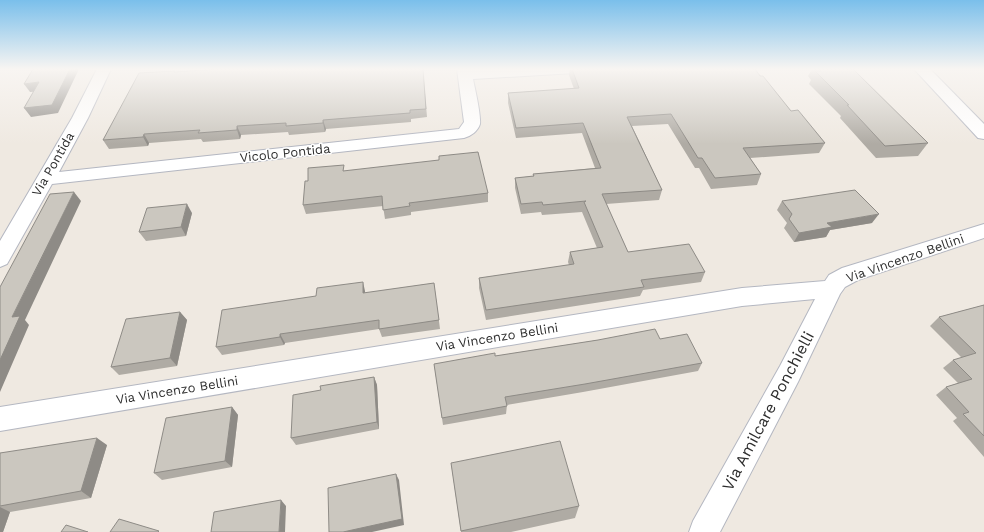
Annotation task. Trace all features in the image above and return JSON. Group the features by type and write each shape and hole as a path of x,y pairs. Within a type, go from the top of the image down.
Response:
{"street":[{"name":"Via Pontida","path":"0,258 80,118 92,94"},
{"name":"Vicolo Pontida","path":"44,179 464,133 472,126 468,94"},
{"path":"945,94 984,134"},
{"path":"958,94 984,119"},
{"name":"Via Vincenzo Bellini","path":"0,419 742,297 831,289 837,282 850,274 984,231"},
{"name":"Via Amilcare Ponchielli","path":"704,532 788,374 831,289"}],"building":[{"path":"32,94 58,94 52,105 24,108"},
{"path":"128,94 425,94 426,109 410,110 410,113 323,120 323,123 286,126 286,123 237,126 237,130 198,133 200,130 144,134 143,137 103,140"},
{"path":"508,94 777,94 791,111 798,110 825,143 743,148 761,174 715,178 702,158 698,158 671,114 627,117 662,190 602,194 628,252 689,244 705,272 641,280 644,287 486,310 479,278 574,264 570,252 603,247 584,202 586,201 543,205 542,202 521,204 515,178 534,176 533,174 601,168 583,123 516,128"},
{"path":"838,94 878,94 928,143 885,146 847,105 849,105"},
{"path":"478,152 488,193 409,203 410,206 383,210 382,196 303,205 305,181 308,181 308,168 344,165 343,171 439,160 439,156"},
{"path":"855,190 879,214 827,223 832,227 799,233 789,219 792,214 782,201"},
{"path":"74,192 12,317 20,316 0,360 0,287 50,194"},
{"path":"187,204 181,227 139,232 147,208"},
{"path":"363,282 363,293 434,283 439,320 379,329 379,320 280,334 280,337 216,347 222,310 316,296 317,288"},
{"path":"984,305 984,436 963,414 969,412 946,387 972,379 953,360 976,353 939,317"},
{"path":"180,312 170,358 111,367 126,319"},
{"path":"655,329 660,339 687,334 702,363 505,397 507,406 442,418 434,364 495,353 495,356 598,340"},
{"path":"374,377 377,422 291,438 293,395 321,390 320,386"},
{"path":"232,407 225,461 154,473 166,418"},
{"path":"97,438 81,491 0,506 0,453"},
{"path":"560,441 579,506 461,531 451,463"},
{"path":"396,474 402,519 343,532 329,532 328,488"},
{"path":"281,500 279,532 211,532 214,512"},
{"path":"119,519 159,531 110,532"},
{"path":"66,525 88,532 61,532"}]}
